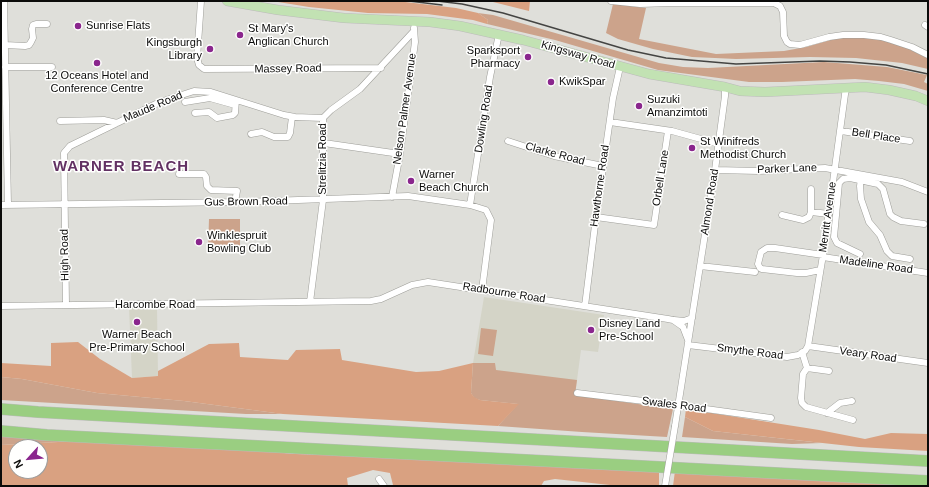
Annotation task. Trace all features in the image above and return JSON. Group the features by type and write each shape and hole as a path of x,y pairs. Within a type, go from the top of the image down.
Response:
{"highway":[{"path":"1,409 928,460"},
{"path":"1,431 71,436 928,481"}],"main road":[{"name":"Kingsway Road","path":"227,1 278,10 414,26 448,24 499,34 649,74 740,91 765,92 846,87 889,90 916,96 928,101"}],"street":[{"path":"4,1 4,205"},
{"name":"Massey Road","path":"201,1 198,31 198,63 201,67 209,70 381,68"},
{"path":"611,1 643,4 670,2 774,3 780,6 783,12 784,36 790,44 800,45 829,37 843,35 864,35 891,40 912,47 928,55"},
{"path":"4,49 29,45 33,38 33,25 47,24"},
{"name":"Strelitzia Road","path":"310,302 323,200 323,118 331,110 360,89 381,68 414,26"},
{"name":"Nelson Palmer Avenue","path":"392,196 400,154 415,42 414,26"},
{"name":"Dowling Road","path":"470,205 490,77 499,34"},
{"name":"Hawthorne Road","path":"585,306 603,166 620,67"},
{"path":"4,70 52,68"},
{"name":"Almond Road","path":"664,486 675,426 677,405 719,144 725,87"},
{"name":"Merritt Avenue","path":"808,346 823,256 846,87"},
{"name":"Maude Road","path":"65,205 64,153 66,149 160,102 194,91 211,92 235,102 292,117 323,118"},
{"path":"185,102 210,98 235,102 235,113 233,116 217,118 209,112 195,113"},
{"path":"250,134 262,132 274,137 288,137 292,117"},
{"path":"60,121 104,120 117,123"},
{"path":"610,122 668,131 719,144"},
{"name":"Orbell Lane","path":"596,217 654,225 668,131"},
{"name":"Bell Place","path":"841,131 910,142"},
{"name":"Clarke Road","path":"508,141 554,156 603,166"},
{"path":"324,144 400,154"},
{"name":"Parker Lane","path":"715,170 758,171 825,168 835,169 861,177 906,182 928,192"},
{"path":"179,174 204,174 206,177 207,186 211,190 237,191 235,202"},
{"path":"861,177 861,199 866,218 880,235 890,254 896,258 910,259"},
{"path":"860,254 837,243 834,234 840,181 846,178 861,177 878,184 881,187 890,214 893,217 901,221 924,224"},
{"path":"782,215 802,220 809,216 811,212 811,189"},
{"name":"Gus Brown Road","path":"4,205 235,202 408,196 470,205 483,208 490,217 491,226 482,290"},
{"name":"High Road","path":"65,205 66,305"},
{"path":"811,212 829,214"},
{"name":"Madeline Road","path":"820,270 797,273 762,269 758,264 761,252 767,248 775,248 928,273"},
{"path":"700,266 754,272"},
{"name":"Radbourne Road","path":"310,302 371,301 381,299 412,285 428,282 673,320"},
{"name":"Harcombe Road","path":"1,306 310,302"},
{"path":"673,320 684,321 692,318"},
{"path":"673,320 683,327 688,342"},
{"name":"Smythe Road","path":"688,342 787,357 802,352"},
{"path":"807,368 802,352 808,346"},
{"name":"Veary Road","path":"808,346 928,363"},
{"path":"807,368 829,371"},
{"path":"807,368 803,374 801,401 806,407 853,420"},
{"name":"Swales Road","path":"577,394 677,405 771,418"},
{"path":"828,413 840,402 852,401"},
{"path":"379,479 384,486"}],"shaded area":[{"path":"272,1 397,1 456,8 478,13 488,20 487,24 473,20 427,14 368,13 309,7"},
{"path":"489,1 530,1 529,11"},
{"path":"613,4 646,8 639,39 716,54 784,51 806,47 841,37 863,37 882,40 928,56 928,69 902,63 856,58 810,57 736,59 692,57 653,49 618,39 606,33"},
{"path":"478,13 493,15 659,63 683,67 708,68 824,62 887,67 927,75 924,82 928,84 928,91 904,84 855,79 749,82 658,70 555,40 487,24 488,20"},
{"path":"209,219 240,219 240,251 208,250"},
{"path":"484,297 604,315 598,352 581,350 575,395 471,393 473,363"},
{"path":"129,307 157,307 158,376 132,378"},
{"path":"481,328 497,330 493,356 478,354"},
{"path":"78,342 100,359 132,378 158,376 158,371 209,344 239,343 240,357 288,360 296,350 340,349 342,360 416,372 439,371 473,363 471,393 474,397 480,400 519,404 498,426 283,414 184,401 97,393 22,379 1,377 1,363 51,366 51,343"},
{"path":"473,363 495,363 496,370 577,380 575,395 673,409 667,437 498,426 518,404 474,398 471,393"},
{"path":"1,377 22,379 97,393 184,401 283,414 246,414 1,400"},
{"path":"686,409 819,430 865,439 891,433 928,434 928,451 859,447 713,431 685,417"},
{"path":"685,417 713,431 822,443 792,444 682,437"},
{"path":"1,434 77,441 48,443 48,439 8,439 8,445 1,445"},
{"path":"77,441 243,449 295,454 354,455 659,471 659,486 619,486 555,479 544,481 541,486 394,486 390,473 373,470 347,478 348,486 1,486 1,445 8,445 8,479 48,479 48,443"},
{"path":"675,471 928,486 673,486"}],"railway":[{"path":"409,1 442,5"},
{"path":"437,1 462,4 503,13 628,50 666,58 736,64 820,61 850,62 886,65 928,74"}],"place":[{"name":"Sunrise Flats","path":"78,26"},
{"name":"St Mary's Anglican Church","path":"240,35"},
{"name":"Kingsburgh Library","path":"210,49"},
{"name":"Sparksport Pharmacy","path":"528,57"},
{"name":"12 Oceans Hotel and Conference Centre","path":"97,63"},
{"name":"KwikSpar","path":"551,82"},
{"name":"Suzuki Amanzimtoti","path":"639,106"},
{"name":"St Winifreds Methodist Church","path":"692,148"},
{"name":"Warner Beach Church","path":"411,181"},
{"name":"Winklespruit Bowling Club","path":"199,242"},
{"name":"Warner Beach Pre-Primary School","path":"137,322"},
{"name":"Disney Land Pre-School","path":"591,330"}],"district":[{"name":"WARNER BEACH","path":"121,167"}]}
